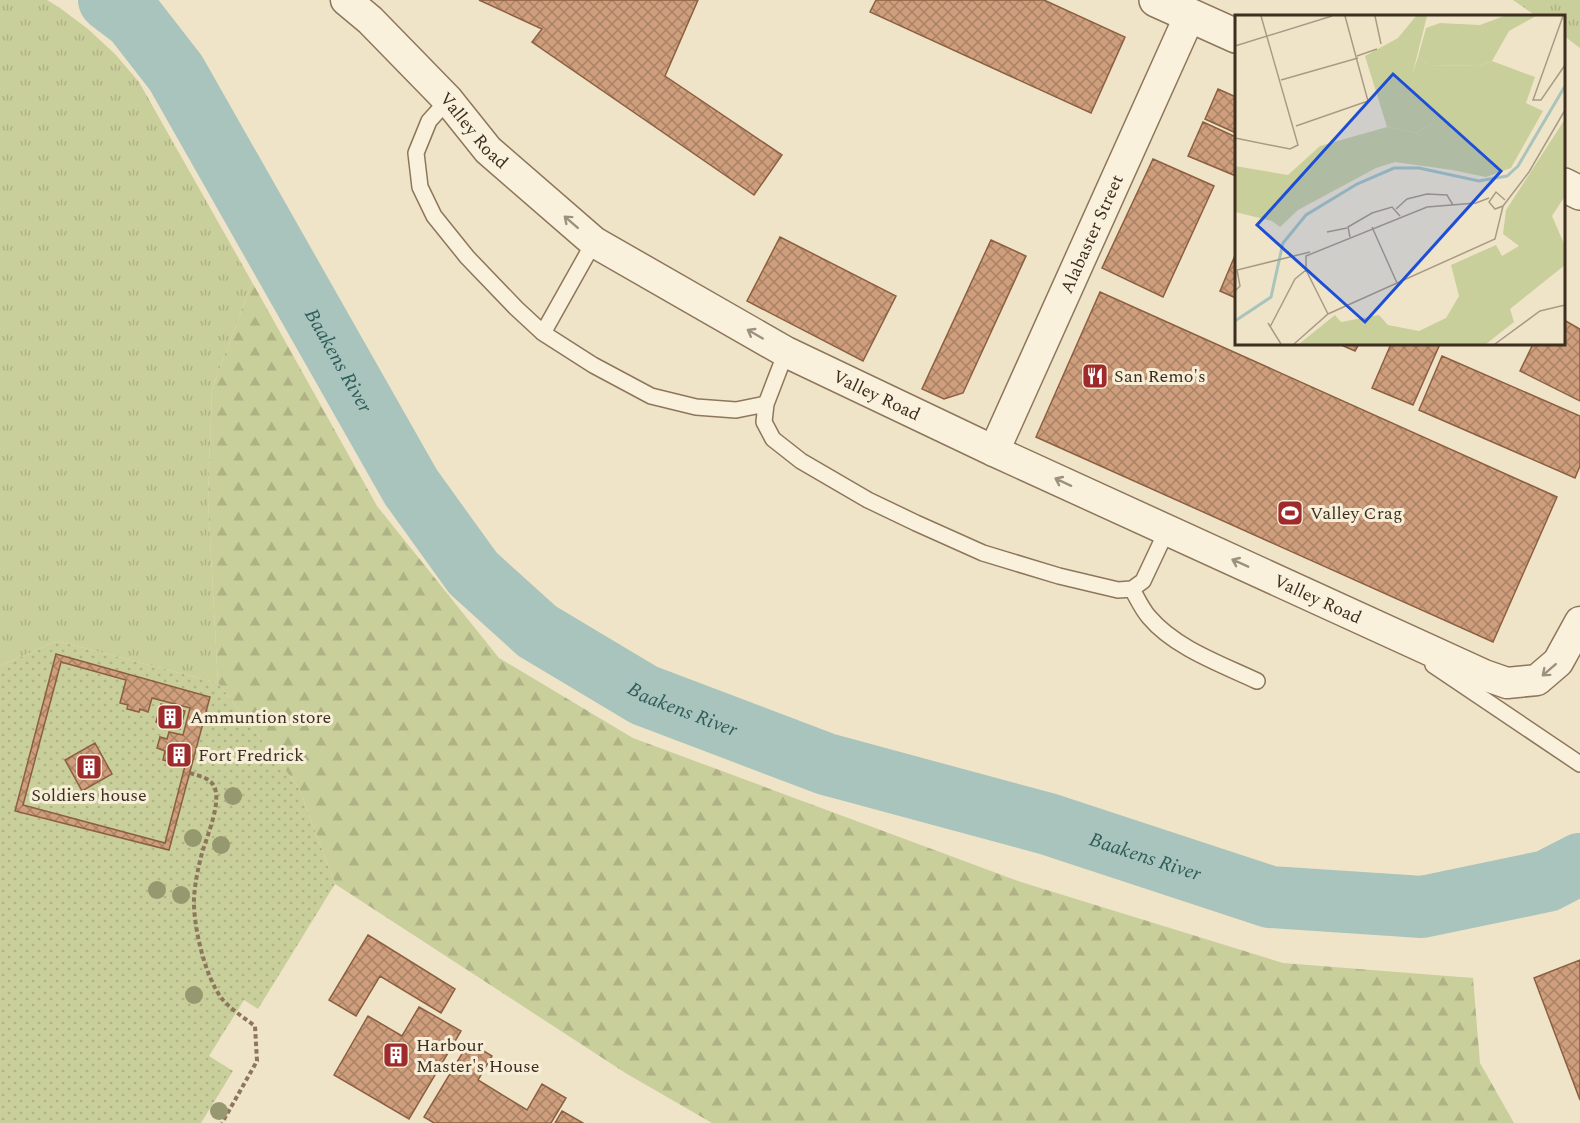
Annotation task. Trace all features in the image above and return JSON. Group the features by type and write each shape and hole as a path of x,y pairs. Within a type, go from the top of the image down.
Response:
{"street":[{"name":"Valley Road","path":"346,0 370,20 448,100 488,150 594,242 786,352 994,451 1484,675 1507,683 1537,680 1558,662 1580,622"},
{"path":"1156,0 1235,36"},
{"name":"Alabaster Street","path":"994,451 1190,15"},
{"path":"1565,186 1580,193"}],"lane":[{"path":"448,100 429,121 416,153 420,187 434,216 467,257 516,308 543,333 593,365 651,396 696,407 736,410 766,404"},
{"path":"543,333 594,242"},
{"path":"786,352 766,404 764,422 773,439 801,461 868,500 982,553 1118,590 1132,589 1143,581 1167,530"},
{"path":"1132,589 1147,615 1161,630 1182,645 1257,681"},
{"path":"1370,622 1580,764"}],"path":[{"path":"190,773 207,779 213,784 216,800 196,875 194,901 198,935 207,971 221,998 255,1026 257,1062 222,1123"}],"green space":[{"path":"0,0 47,0 88,29 115,54 139,82 252,282 212,389 208,500 218,683 57,641 0,666"},
{"path":"1513,0 1580,0 1580,48 1565,37 1565,15 1535,15"},
{"path":"252,282 377,506 499,658 633,738 1021,882 1283,963 1473,978 1480,1063 1514,1123 712,1123 627,1074 335,884 299,788 218,683 208,500 212,389"},
{"path":"57,641 218,683 299,788 335,884 258,1009 244,1000 209,1056 233,1071 201,1123 0,1123 0,666"}],"building":[{"path":"479,0 698,0 665,76 782,155 754,195 532,42 542,29"},
{"path":"876,0 1044,0 1125,37 1091,113 870,12"},
{"path":"1218,89 1235,97 1235,133 1205,119"},
{"path":"1203,122 1235,137 1235,176 1188,156"},
{"path":"1153,159 1214,186 1163,297 1102,268"},
{"path":"780,237 896,296 863,361 747,301"},
{"path":"991,240 1026,256 963,393 944,399 922,389"},
{"path":"1235,255 1235,298 1220,291"},
{"path":"1100,292 1557,497 1493,642 1036,437"},
{"path":"1565,321 1580,329 1580,401 1520,371 1533,345 1565,345"},
{"path":"1341,345 1358,345 1355,351"},
{"path":"1391,345 1440,345 1413,405 1372,388"},
{"path":"1442,356 1580,416 1580,466 1575,478 1419,410"},
{"name":"Fort Fredrick","path":"56,654 210,697 169,850 15,811","holes":["61,662 126,680 120,703 128,705 127,709 139,712 140,709 148,712 152,698 190,708 183,735 169,732 167,739 160,737 157,748 165,751 163,760 185,766 165,843 23,805"]},
{"name":"Ammuntion store","path":"161,704 185,711 180,729 156,722"},
{"name":"Soldiers house","path":"95,743 112,774 82,791 65,760"},
{"path":"368,935 455,989 441,1013 380,976 356,1016 329,1000"},
{"path":"1580,960 1580,1100 1534,978"},
{"name":"Harbour Master's House","path":"419,1007 461,1031 409,1119 334,1075 368,1016 402,1036"},
{"path":"469,1042 492,1056 478,1080 527,1110 542,1084 566,1098 551,1123 434,1123 424,1117"},
{"path":"562,1111 583,1123 555,1123"}],"waterway":[{"name":"Baakens River","path":"109,0 134,19 176,73 411,487 473,573 537,631 644,695 826,764 1048,824 1270,897 1422,907 1547,881 1580,864"}],"place":[{"name":"San Remo's","path":"1095,376"},
{"name":"Valley Crag","path":"1290,513"},
{"name":"Ammuntion store","path":"170,717"},
{"name":"Fort Fredrick","path":"179,755"},
{"name":"Soldiers house","path":"89,767"},
{"name":"Harbour Master's House","path":"396,1055"}]}
